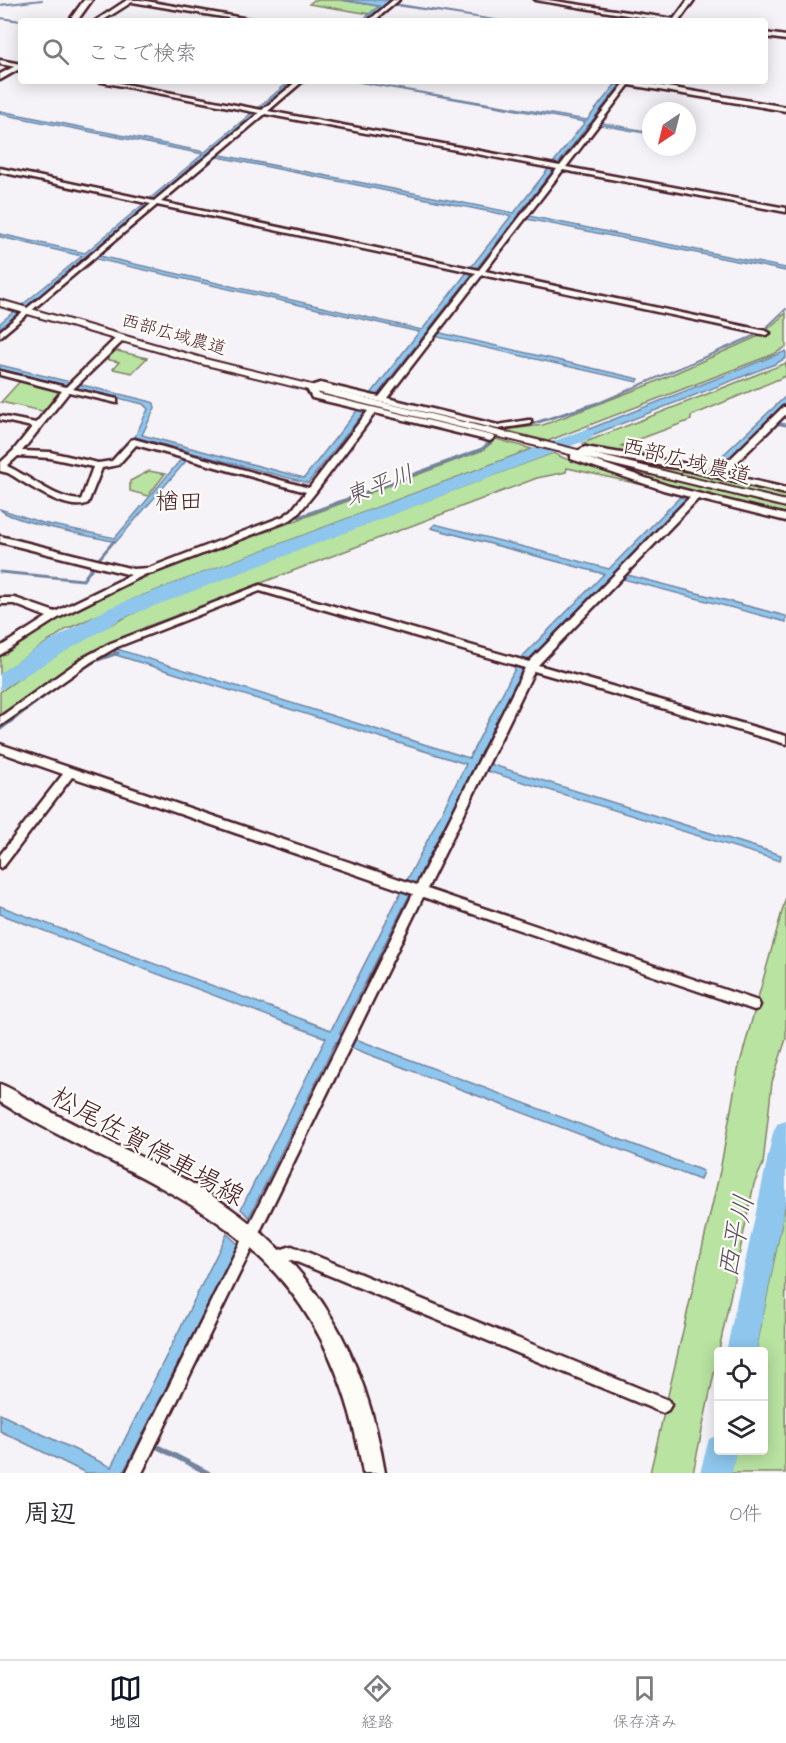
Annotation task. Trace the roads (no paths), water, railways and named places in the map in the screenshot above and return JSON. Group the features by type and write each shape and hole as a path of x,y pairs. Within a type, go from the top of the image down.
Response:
{"main road":[{"path":"75,18 88,0"},
{"path":"0,78 18,68"},
{"name":"松尾佐賀停車場線","path":"0,1092 34,1114 210,1205 249,1234 285,1266 322,1318 354,1383 371,1445 374,1473"}],"street":[{"path":"103,18 131,0 239,18"},
{"path":"538,0 652,18"},
{"path":"676,18 691,0"},
{"path":"374,18 392,3"},
{"path":"768,35 786,38"},
{"path":"0,62 18,65"},
{"path":"116,84 786,210"},
{"path":"0,335 296,84"},
{"path":"381,400 432,334 474,271 523,217 556,166 596,123 621,84"},
{"path":"634,84 786,110"},
{"path":"0,170 766,333"},
{"name":"西部広域農道","path":"0,303 311,389 786,504"},
{"path":"98,466 86,501 82,503 47,492 19,474 0,467 13,455 70,387 121,338"},
{"path":"0,373 70,387 114,401"},
{"path":"490,438 315,396 311,389 320,385 498,428 528,422"},
{"path":"0,652 54,616 142,573 287,518 312,490 374,409"},
{"path":"719,475 786,409"},
{"path":"0,418 38,426"},
{"path":"0,456 50,455 98,466 115,463 134,442 312,490"},
{"path":"786,491 719,475 585,450 574,456 666,488 786,518"},
{"path":"134,1473 249,1234 531,666 697,495"},
{"path":"0,539 142,573"},
{"path":"0,722 87,660 114,645 260,588 786,740"},
{"path":"0,601 15,601 54,616"},
{"path":"0,748 753,1005"},
{"path":"0,862 70,772"},
{"path":"275,1258 292,1253 663,1405"}],"water":[{"path":"341,0 392,0 389,3 483,18 387,4 371,18 365,18 379,6"},
{"path":"286,84 292,84 211,153 514,213 585,122 370,84 587,120 616,84 621,84 592,121 642,130 642,132 590,123 519,214 786,268 786,271 517,217 428,330 639,379 637,382 425,334 377,395 371,394 419,332 88,257 0,330 0,323 82,256 0,237 0,234 85,253 203,154 0,114 0,111 205,152","holes":["208,155 511,216 422,330 91,254"]},
{"path":"786,351 786,358 775,364 564,446 554,443"},
{"path":"0,365 154,403 155,408 142,435 304,478 359,408 366,410 308,483 193,453 116,542 18,519 0,509 43,523 115,538 188,451 135,437 148,409 143,404 0,369"},
{"path":"786,396 786,403 716,471 709,468"},
{"path":"682,495 688,498 616,572 786,616 786,622 612,576 527,661 477,760 781,855 780,861 474,767 340,1033 703,1171 700,1180 336,1042 249,1217 241,1209 326,1038 0,914 0,906 331,1030 466,764 113,654 117,649 469,758 520,659 604,574 431,528 435,524 609,569"},
{"path":"227,1234 238,1244 123,1473 86,1473 0,1431 0,1414 111,1467"}],"waterway":[{"path":"0,5 42,0"},
{"path":"0,18 18,21"},
{"path":"764,330 786,309"},
{"path":"594,405 758,334"},
{"path":"502,429 535,423 598,403"},
{"path":"776,423 786,425"},
{"name":"東平川","path":"0,683 43,654 116,613 586,434"},
{"path":"299,517 482,449 494,439"},
{"path":"98,560 114,541"},
{"path":"0,572 83,580 94,565"},
{"path":"58,685 95,661 118,653"},
{"path":"0,729 60,684"},
{"name":"西平川","path":"742,1347 786,1133"},
{"path":"152,1444 208,1473"},
{"name":"西平川","path":"716,1473 719,1455"}],"district":[{"name":"楢田","path":"179,501"}]}
